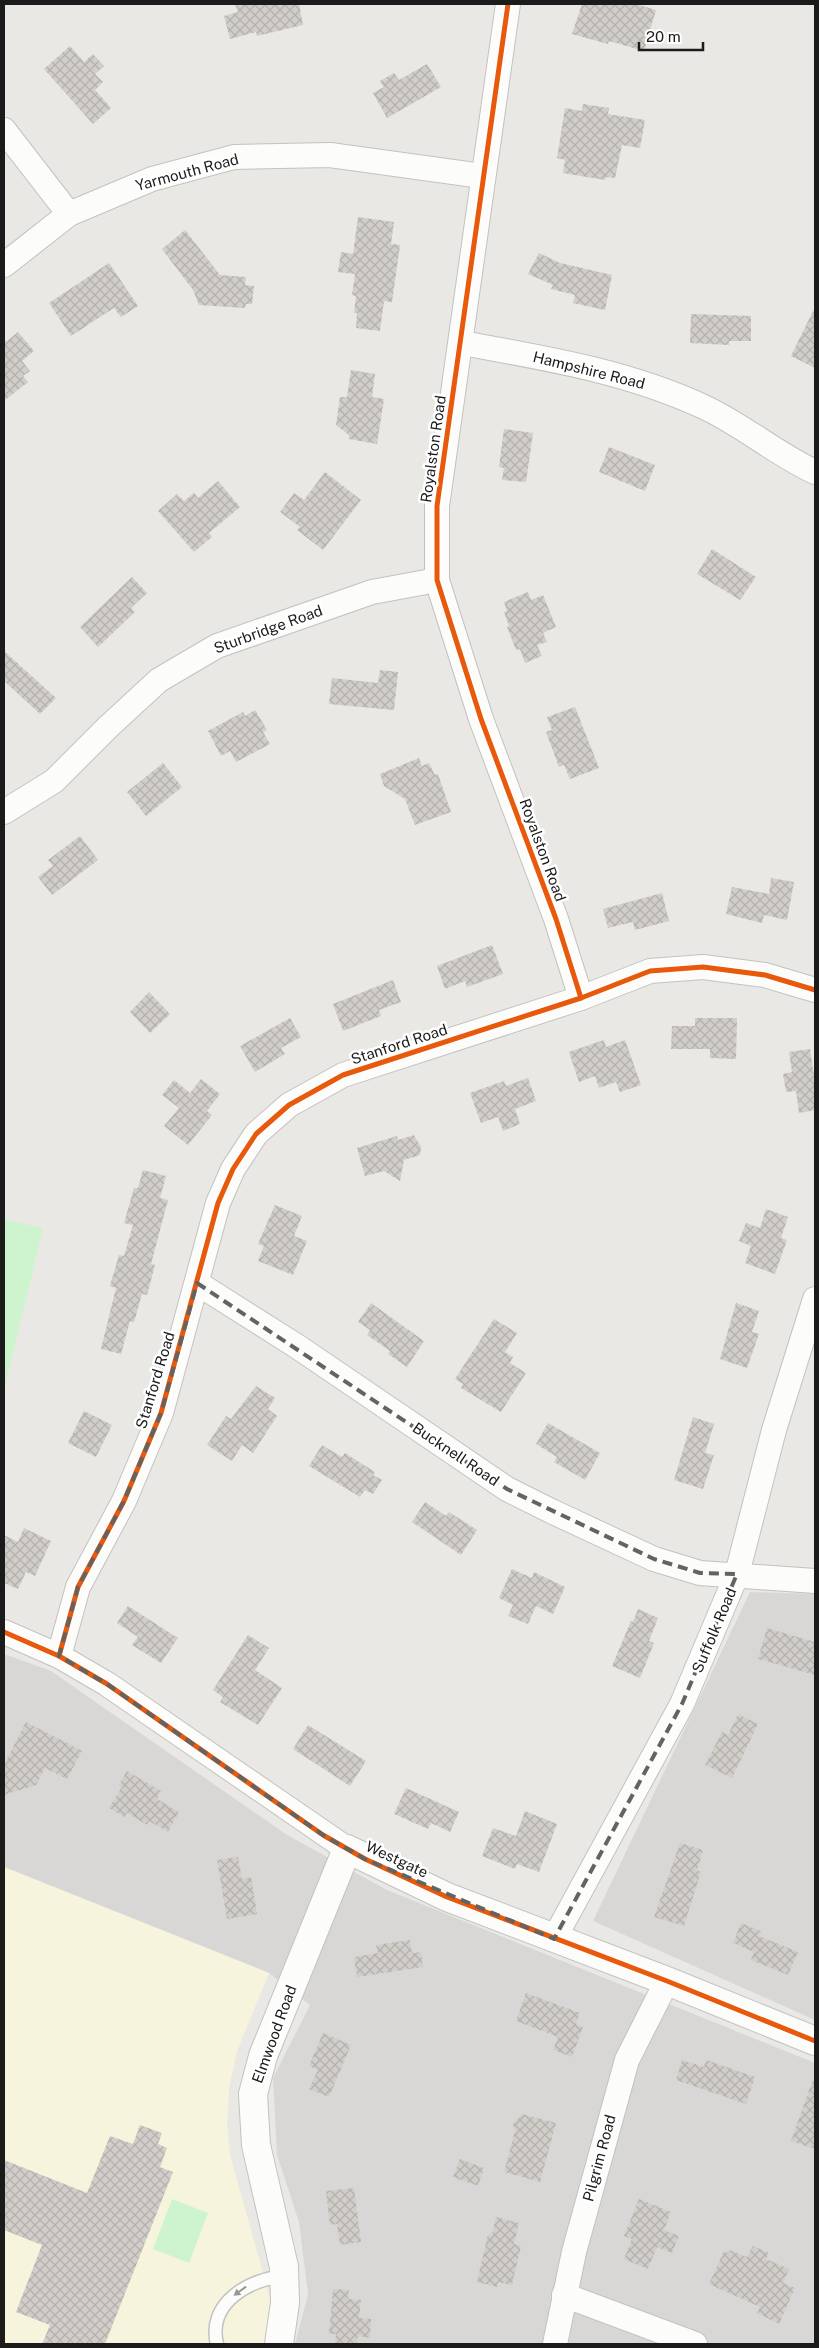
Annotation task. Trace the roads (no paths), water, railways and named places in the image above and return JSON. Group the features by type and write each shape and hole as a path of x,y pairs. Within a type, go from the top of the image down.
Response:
{"street":[{"name":"Royalston Road","path":"508,4 482,176 462,343 437,506 437,580 481,719 556,919 581,998"},
{"path":"4,130 69,214"},
{"name":"Yarmouth Road","path":"4,265 69,214 152,179 234,156 330,155 482,176"},
{"name":"Hampshire Road","path":"462,343 584,366 658,388 727,418 795,462 815,472"},
{"name":"Sturbridge Road","path":"4,812 54,781 158,680 217,646 372,592 437,580"},
{"name":"Stanford Road","path":"59,1656 78,1587 124,1501 161,1413 218,1203 233,1169 256,1134 289,1105 343,1075 581,998 650,971 703,967 764,975 815,990"},
{"name":"Bucknell Road","path":"197,1283 298,1347 507,1489 654,1559 700,1573 737,1574 815,1581"},
{"name":"Suffolk Road","path":"554,1938 682,1704 737,1574 774,1430 815,1299"},
{"name":"Westgate","path":"4,1632 59,1656 106,1684 347,1849 448,1897 667,1980 815,2041"},
{"name":"Elmwood Road","path":"279,2344 284,2315 285,2276 280,2246 256,2144 253,2094 263,2056 347,1849"},
{"name":"Pilgrim Road","path":"555,2344 564,2295 626,2060 667,1980"},
{"path":"564,2295 695,2344"}],"lane":[{"path":"217,2344 217,2322 222,2309 232,2296 255,2282 285,2276"}]}
